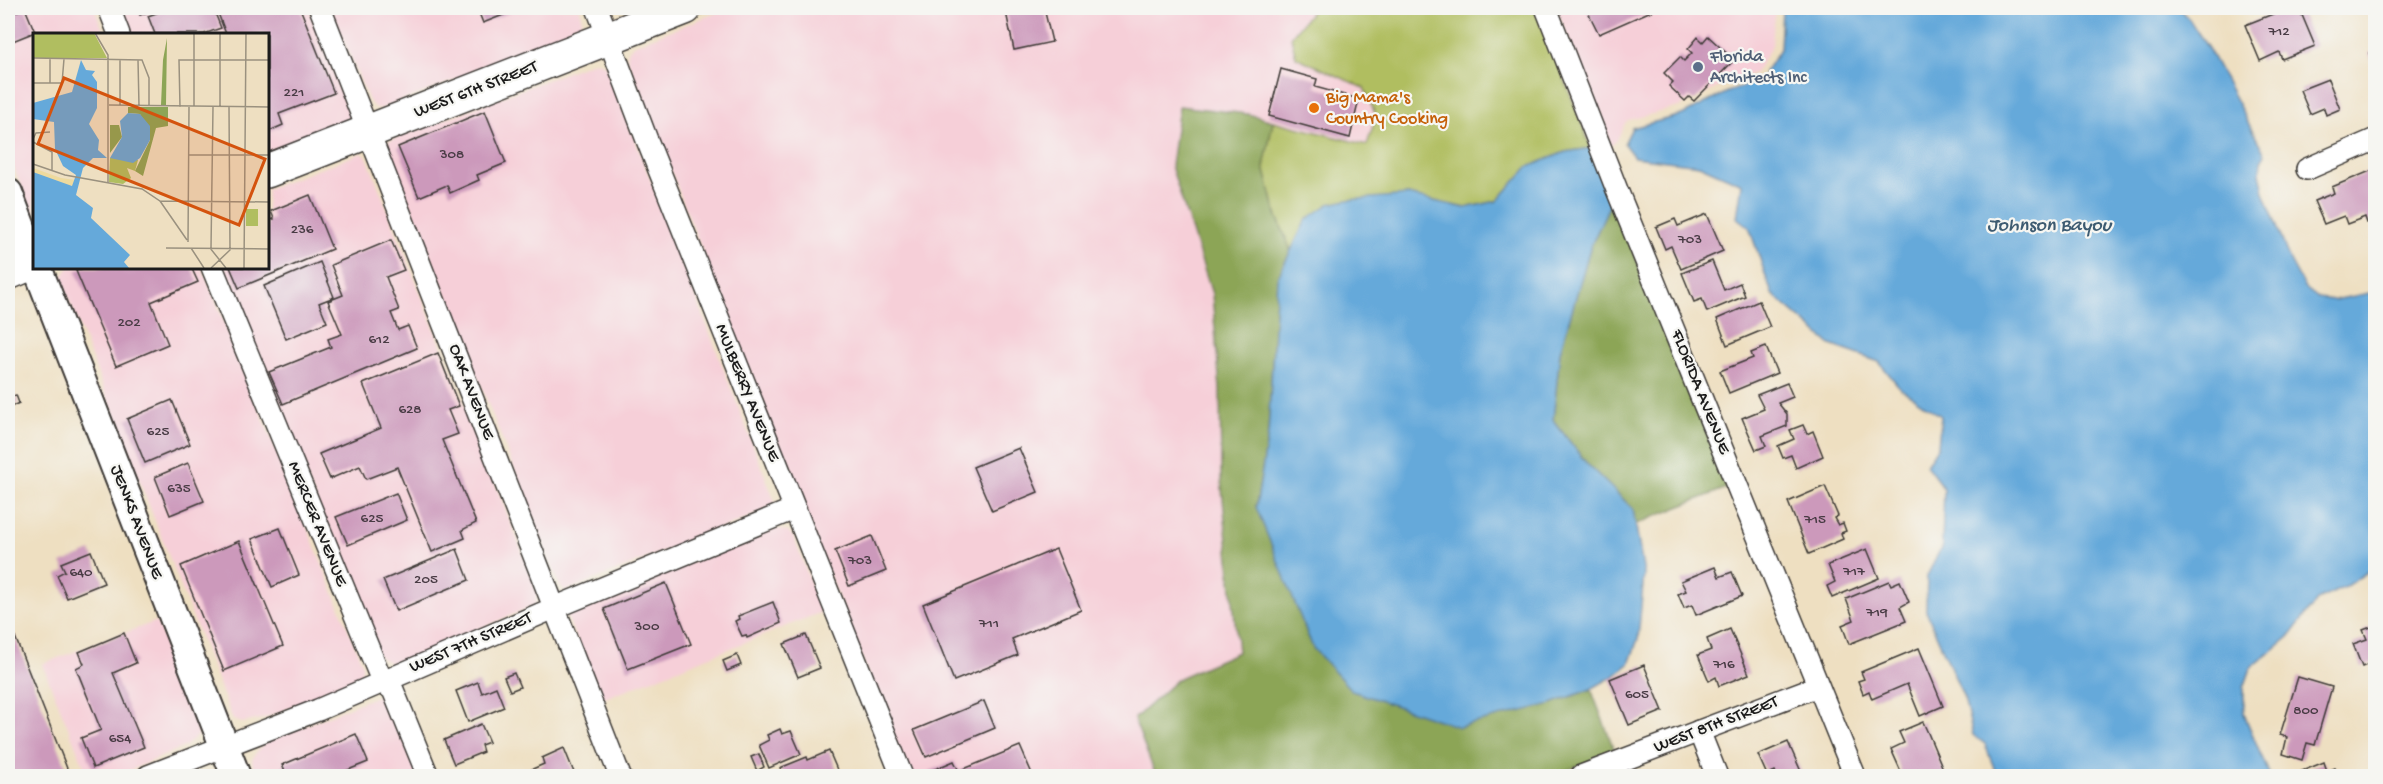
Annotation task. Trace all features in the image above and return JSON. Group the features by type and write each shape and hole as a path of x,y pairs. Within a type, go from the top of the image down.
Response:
{"main road":[{"name":"WEST 6TH STREET","path":"268,171 685,8"},
{"path":"8,273 33,262"}],"street":[{"path":"108,8 119,33"},
{"name":"OAK AVENUE","path":"320,8 620,777"},
{"name":"MULBERRY AVENUE","path":"597,8 902,777"},
{"name":"FLORIDA AVENUE","path":"1546,8 1617,190 1855,777"},
{"path":"2307,169 2376,139"},
{"path":"8,194 33,259"},
{"name":"JENKS AVENUE","path":"37,268 236,777"},
{"name":"MERCER AVENUE","path":"212,268 382,681 393,690 428,777"},
{"name":"WEST 7TH STREET","path":"147,777 318,710 554,608 794,509"},
{"name":"WEST 8TH STREET","path":"1581,777 1818,686"},
{"path":"1699,732 1717,777"}],"shaded area":[{"path":"8,8 94,8 105,33 33,33 33,217 8,152"},
{"path":"121,8 309,8 351,119 268,154 268,33 132,33"},
{"path":"330,8 580,8 582,21 577,31 571,35 381,109 374,107 369,101"},
{"path":"729,8 1314,8 1291,37 1296,57 1364,88 1376,116 1367,145 1248,114 1179,106 1194,236 1212,294 1220,389 1221,479 1238,652 1179,678 1134,719 1156,776 908,776 627,59 628,51 633,45"},
{"path":"1556,8 1775,8 1772,46 1755,73 1727,83 1679,107 1629,120 1611,146"},
{"path":"596,61 605,65 619,98 775,502 770,509 566,591 560,586 386,145 388,141"},
{"path":"361,153 366,155 538,592 535,605 394,666 378,656 223,268 268,268 268,189"},
{"path":"68,268 202,268 362,663 362,673 355,683 265,718 243,723 233,720 61,278"},
{"path":"772,528 787,531 793,536 822,612 600,700 567,616 569,613"},
{"path":"157,621 197,724 198,735 186,746 117,776 88,776 42,664"},
{"path":"384,693 423,776 255,776 252,760 257,751 268,741"}],"green space":[{"path":"1314,8 1537,8 1591,148 1565,152 1529,167 1497,201 1465,208 1408,195 1306,220 1291,251 1276,214 1264,167 1273,121 1367,145 1376,116 1364,88 1296,57 1291,37"},
{"path":"1179,106 1248,114 1273,121 1264,167 1276,214 1291,251 1277,279 1268,434 1256,507 1551,704 1591,689 1615,752 1552,776 1156,776 1134,719 1179,678 1238,652 1221,479 1220,389 1212,294 1171,166"},
{"path":"1612,199 1729,487 1634,525 1633,509 1587,464 1553,420 1560,352 1590,248"}],"water":[{"name":"Johnson Bayou","path":"1784,8 2178,8 2189,19 2209,50 2265,154 2261,161 2260,173 2264,192 2290,261 2304,287 2318,298 2334,300 2375,292 2375,567 2343,588 2317,600 2289,637 2251,668 2244,688 2244,714 2270,776 1997,776 1985,744 1973,735 1964,698 1926,611 1927,576 1942,546 1944,489 1926,465 1938,446 1941,416 1901,389 1879,362 1831,345 1772,294 1749,227 1737,218 1742,184 1699,165 1634,157 1624,144 1632,128 1682,115 1730,91 1760,80 1780,49"},
{"path":"1591,148 1612,199 1590,248 1560,352 1553,420 1587,464 1633,509 1644,574 1638,639 1629,664 1591,689 1551,704 1459,727 1352,691 1313,648 1256,507 1268,434 1277,279 1306,220 1329,204 1347,200 1408,195 1465,208 1497,201 1528,167 1565,152"}],"building":[{"path":"25,8 35,32 8,43 8,15"},
{"path":"137,8 159,8 140,15"},
{"path":"170,8 213,8 221,28 207,33 155,33 148,16"},
{"path":"216,8 300,8 334,93 279,114 283,125 268,132 268,33 226,33"},
{"path":"477,8 521,8 483,23"},
{"path":"1026,8 1044,8 1052,42 1014,50 1006,12"},
{"path":"1592,8 1658,8 1599,34 1587,10"},
{"path":"2288,8 2299,8 2315,46 2282,59 2279,52 2260,61 2245,25"},
{"name":"Florida Architects Inc","path":"1708,36 1734,60 1694,101 1689,97 1685,101 1669,86 1673,82 1664,73 1680,57 1684,61 1692,53 1688,49 1698,37 1703,42"},
{"path":"2376,50 2376,67 2375,67 2369,53"},
{"name":"Big Mama's Country Cooking","path":"1281,69 1317,79 1315,87 1359,99 1350,138 1269,116"},
{"path":"2328,79 2340,109 2326,115 2324,108 2310,114 2300,90"},
{"path":"485,111 506,163 477,175 479,180 450,193 447,185 419,197 398,147"},
{"path":"2375,169 2376,219 2367,223 2365,217 2347,224 2344,216 2324,224 2314,201 2334,193 2332,187"},
{"path":"310,195 332,249 239,288 230,268 268,268 268,221 274,219 271,211"},
{"path":"1707,214 1723,251 1681,269 1671,246 1665,249 1656,227 1675,219 1678,226"},
{"path":"391,240 404,270 386,277 399,310 391,313 398,330 408,326 417,348 283,404 269,372 331,347 328,339 342,334 328,301 343,295 331,265"},
{"path":"1712,261 1724,290 1740,283 1745,296 1707,312 1702,299 1694,302 1682,273"},
{"path":"320,262 334,297 319,303 327,322 286,339 264,286"},
{"path":"83,268 191,268 198,282 151,302 168,344 116,366 76,271"},
{"path":"1759,301 1770,327 1727,345 1717,319"},
{"path":"1766,347 1777,373 1729,393 1720,371 1753,358 1751,353"},
{"path":"438,353 459,406 448,410 458,434 442,440 476,523 462,530 465,538 432,552 397,467 366,479 360,466 330,479 319,454 381,428 363,384"},
{"path":"1787,383 1793,397 1778,403 1787,414 1787,426 1762,436 1766,446 1756,450 1742,418 1764,409 1757,395"},
{"path":"16,395 19,403 8,408 8,398"},
{"path":"172,400 190,444 145,463 127,419"},
{"path":"1803,425 1807,434 1813,431 1823,456 1796,468 1791,455 1783,458 1778,446 1794,439 1790,430"},
{"path":"1019,448 1038,492 992,511 973,467"},
{"path":"188,463 204,501 170,515 155,477"},
{"path":"1825,486 1838,516 1834,518 1838,525 1843,523 1846,531 1841,533 1843,539 1809,554 1788,502"},
{"path":"396,493 407,520 348,545 336,517"},
{"path":"280,528 299,575 272,587 252,539"},
{"path":"872,536 886,571 849,586 835,551"},
{"path":"239,541 283,646 224,671 181,566"},
{"path":"457,549 469,580 396,611 383,580"},
{"path":"1056,549 1081,610 1012,639 1018,655 954,681 923,604"},
{"path":"1867,549 1879,578 1832,598 1827,586 1835,582 1828,565"},
{"path":"91,551 104,583 67,598 57,575 65,571 61,563"},
{"path":"1715,567 1719,577 1732,572 1742,596 1696,615 1692,605 1684,608 1678,594 1686,591 1681,581"},
{"path":"1889,581 1891,585 1900,581 1909,602 1900,607 1906,621 1849,644 1842,625 1854,620 1846,599"},
{"path":"666,583 691,644 628,669 604,609"},
{"path":"773,602 781,623 747,638 746,635 742,636 735,621 739,619 738,616"},
{"path":"8,619 70,776 8,776"},
{"path":"2376,625 2376,661 2362,667 2353,644 2367,639 2363,630"},
{"path":"1730,629 1749,674 1719,686 1716,677 1709,681 1698,655 1711,650 1707,639"},
{"path":"124,633 136,663 113,673 144,747 93,768 81,738 101,730 76,668 84,664 79,652"},
{"path":"806,635 820,668 798,677 784,644"},
{"path":"1919,648 1943,706 1920,716 1907,684 1872,699 1869,691 1863,694 1858,681 1864,679 1861,672"},
{"path":"737,655 741,665 727,671 723,661"},
{"path":"1644,665 1663,711 1629,725 1610,679"},
{"path":"514,673 520,687 510,691 504,677"},
{"path":"2298,677 2332,687 2315,745 2307,743 2302,760 2283,754 2287,737 2280,735"},
{"path":"478,682 482,693 496,687 504,707 468,722 456,691"},
{"path":"984,701 995,728 926,757 914,730"},
{"path":"1923,722 1946,776 1903,776 1891,749 1904,743 1899,732"},
{"path":"481,724 489,742 481,745 483,752 454,764 444,740"},
{"path":"780,729 782,734 791,731 801,754 769,768 759,745 769,740 767,735"},
{"path":"356,734 368,762 333,776 287,776 282,765"},
{"path":"1788,742 1803,776 1777,776 1775,771 1767,775 1758,755"},
{"path":"1020,746 1033,776 929,776 928,772 954,761 959,771"},
{"path":"564,748 575,775 530,776 528,771 544,764 542,758"},
{"path":"829,751 838,772 828,776 784,776 780,768 807,757 808,760"},
{"path":"759,754 764,767 757,771 751,757"},
{"path":"2324,762 2327,771 2334,768 2338,776 2290,776"}],"place":[{"name":"Florida Architects Inc","path":"1698,67"},
{"name":"Big Mama's Country Cooking","path":"1314,108"}]}
